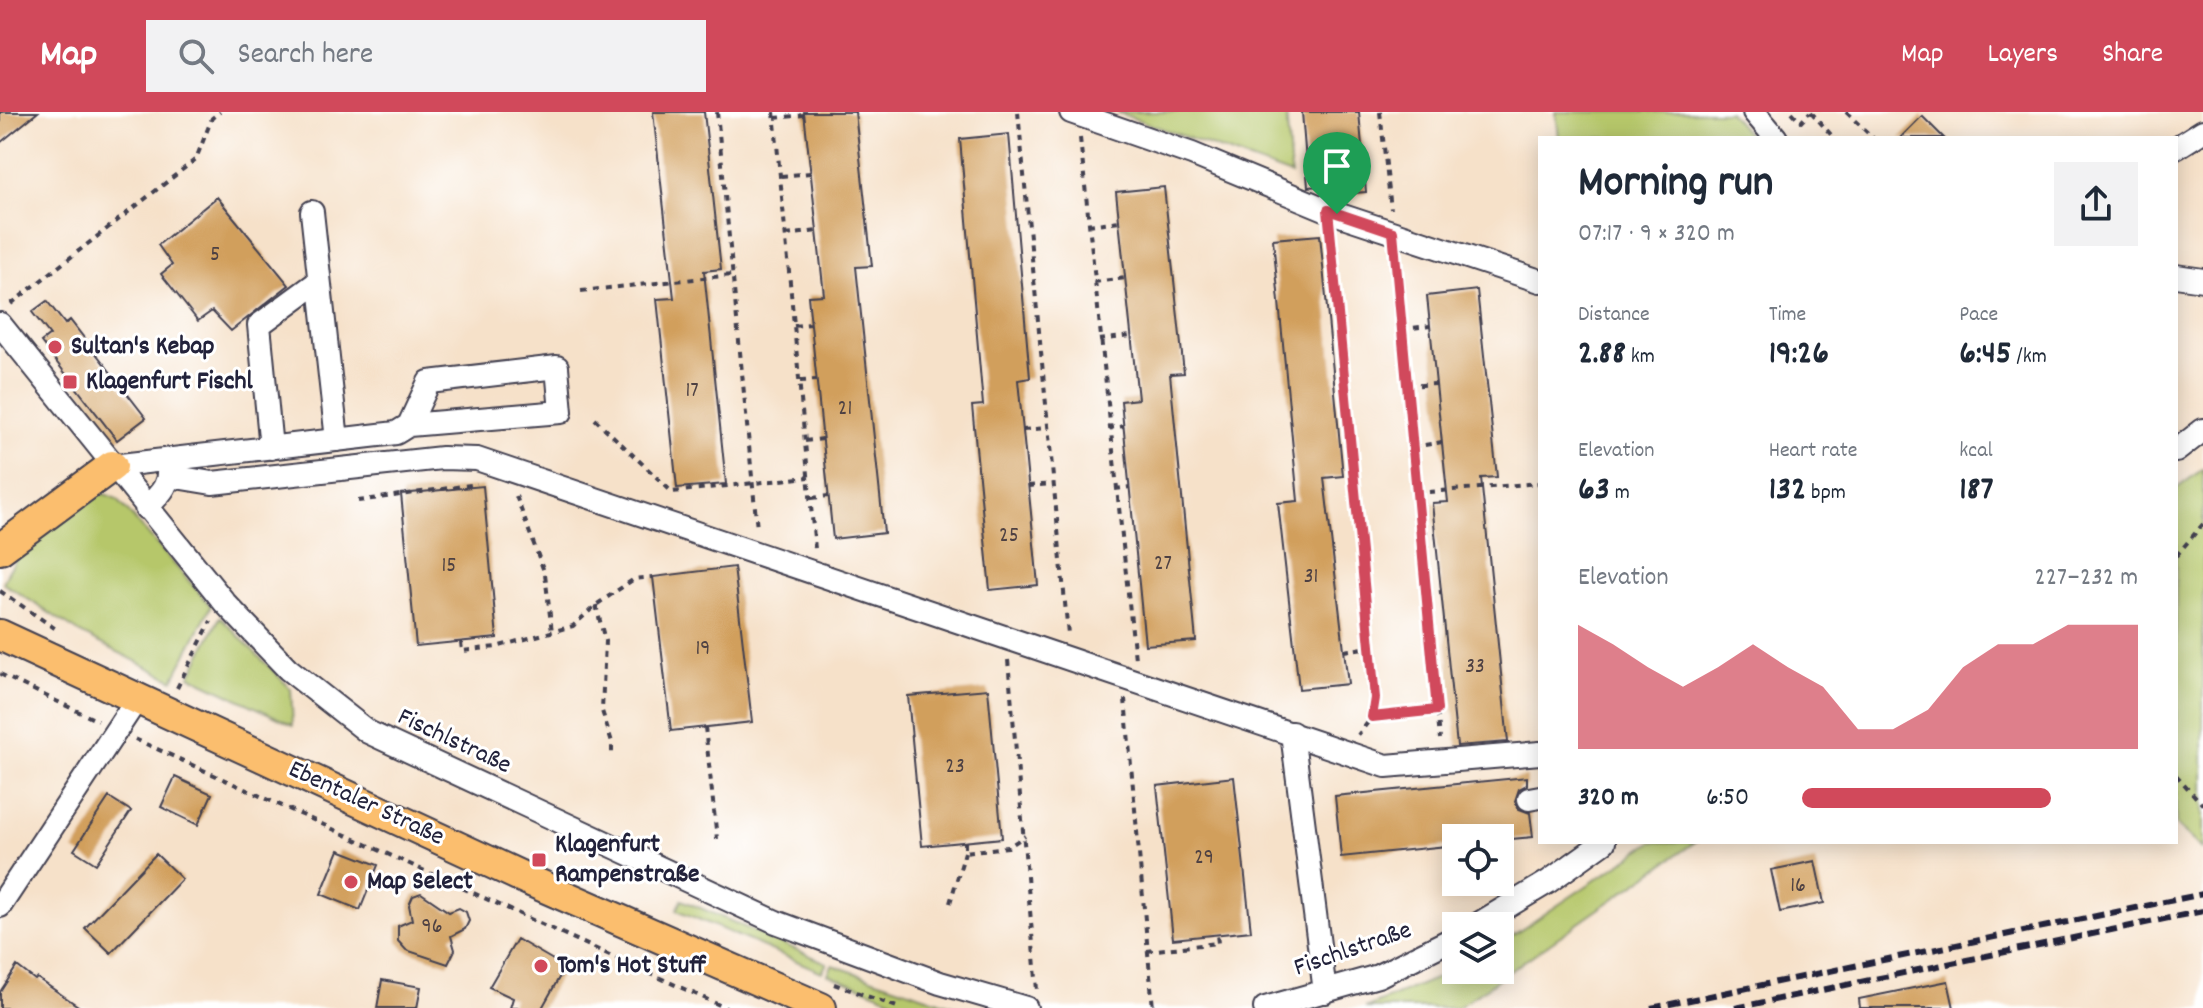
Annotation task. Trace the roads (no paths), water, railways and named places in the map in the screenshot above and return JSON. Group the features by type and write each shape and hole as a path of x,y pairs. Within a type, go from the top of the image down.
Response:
{"main road":[{"path":"0,549 112,466"},
{"name":"Ebentaler Straße","path":"0,635 533,882 821,1008"}],"street":[{"path":"1754,112 1774,136"},
{"path":"2198,112 2203,122"},
{"path":"1074,113 1192,154 1328,210 1538,280"},
{"path":"2178,147 2203,131"},
{"path":"312,212 337,440"},
{"path":"2178,276 2203,280"},
{"path":"271,448 259,325 319,281"},
{"name":"Fischlstraße","path":"0,324 225,603 288,669 368,732 776,922 940,983 1032,1000"},
{"path":"112,466 169,468 271,448 396,433 409,425 561,412 557,367 429,382 409,425"},
{"path":"2178,449 2203,430"},
{"path":"169,468 212,483 442,458 477,459 1386,766 1538,753"},
{"path":"146,508 162,493 169,468"},
{"path":"0,906 117,730 151,705"},
{"path":"1292,733 1325,992"},
{"path":"1498,912 1601,844"},
{"name":"Fischlstraße","path":"1265,1008 1378,976 1442,944"}],"railway":[{"path":"1651,1008 2203,894"},
{"path":"1735,1008 2203,911"}],"place":[{"name":"Sultan's Kebap","path":"55,347"},
{"name":"Klagenfurt Fischl","path":"70,382"},
{"name":"Klagenfurt Rampenstraße","path":"539,860"},
{"name":"Map Select","path":"351,882"},
{"name":"Tom's Hot Stuff","path":"541,966"}]}
